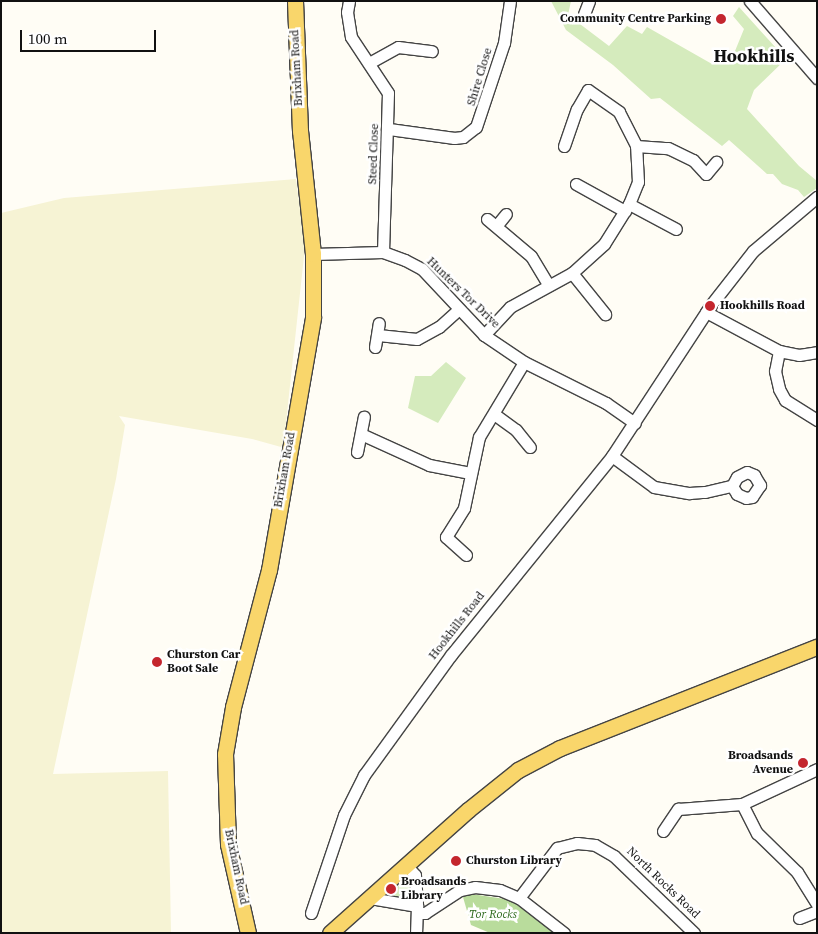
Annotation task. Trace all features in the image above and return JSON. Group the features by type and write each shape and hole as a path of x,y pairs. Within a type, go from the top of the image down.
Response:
{"main road":[{"name":"Brixham Road","path":"248,933 228,844 225,754 233,707 269,570 313,317 313,254 300,131 294,1"},
{"path":"330,933 489,792 540,758 817,647"}],"street":[{"name":"Steed Close","path":"350,1 347,12 351,37 388,93 389,129 383,252"},
{"name":"Shire Close","path":"389,129 454,138 463,137 476,127 504,43 510,1"},
{"path":"584,14 589,1"},
{"path":"750,1 817,78"},
{"path":"369,63 398,48 432,51"},
{"path":"484,335 510,307 548,284 572,273 604,244 627,208 638,182 636,146 619,112 588,90 577,109 564,146"},
{"path":"636,146 668,148 693,160 706,174 716,162"},
{"path":"576,184 676,228"},
{"name":"Hookhills Road","path":"312,913 344,815 364,775 451,655 612,456 706,312 753,251 817,197"},
{"path":"506,214 492,222 531,256 548,284"},
{"name":"Hunters Tor Drive","path":"313,254 383,252 422,270 458,310 484,335 524,362 606,403 635,423"},
{"path":"572,273 605,314"},
{"path":"379,323 377,341 418,339 439,326 458,310"},
{"path":"706,312 779,351 799,355 817,352"},
{"path":"779,351 775,371 779,389 785,400 817,420"},
{"path":"466,555 442,534 464,508 470,472 479,437 524,362"},
{"path":"494,414 516,430 530,447"},
{"path":"357,452 364,417"},
{"path":"361,434 429,465 470,472"},
{"path":"612,456 654,487 689,493 732,486"},
{"path":"663,831 678,809 742,804 817,769"},
{"path":"742,804 757,833 797,872 817,904"},
{"name":"North Rocks Road","path":"519,898 556,848 577,843 595,845 614,856 694,933"},
{"path":"406,865 415,875 416,933"},
{"path":"370,898 425,913 460,890 475,886 500,890 519,898 564,933"},
{"path":"799,918 817,911"}],"shaded area":[{"path":"296,179 305,247 284,441 281,447 252,439 119,416 125,425 116,479 53,774 168,771 171,933 1,933 1,213 64,198"}],"green space":[{"path":"551,1 571,1 568,15 609,46 627,26 642,34 647,27 712,64 735,51 744,29 733,16 739,7 786,59 754,90 747,109 799,166 817,181 817,188 804,197 798,190 782,184 773,174 767,174 729,140 722,146 660,98 651,99 613,65 566,30"},
{"path":"446,362 466,378 438,423 408,408 415,376 431,376"},
{"path":"406,878 411,881 411,897 388,896"},
{"name":"Tor Rocks","path":"471,894 505,899 522,906 555,933 490,933 471,925 463,897"}],"place":[{"name":"Community Centre Parking","path":"721,19"},
{"name":"Hookhills Road","path":"710,306"},
{"name":"Churston Car Boot Sale","path":"157,662"},
{"name":"Broadsands Avenue","path":"803,763"},
{"name":"Churston Library","path":"456,861"},
{"name":"Broadsands Library","path":"391,889"}],"district":[{"name":"Hookhills","path":"754,56"}]}
